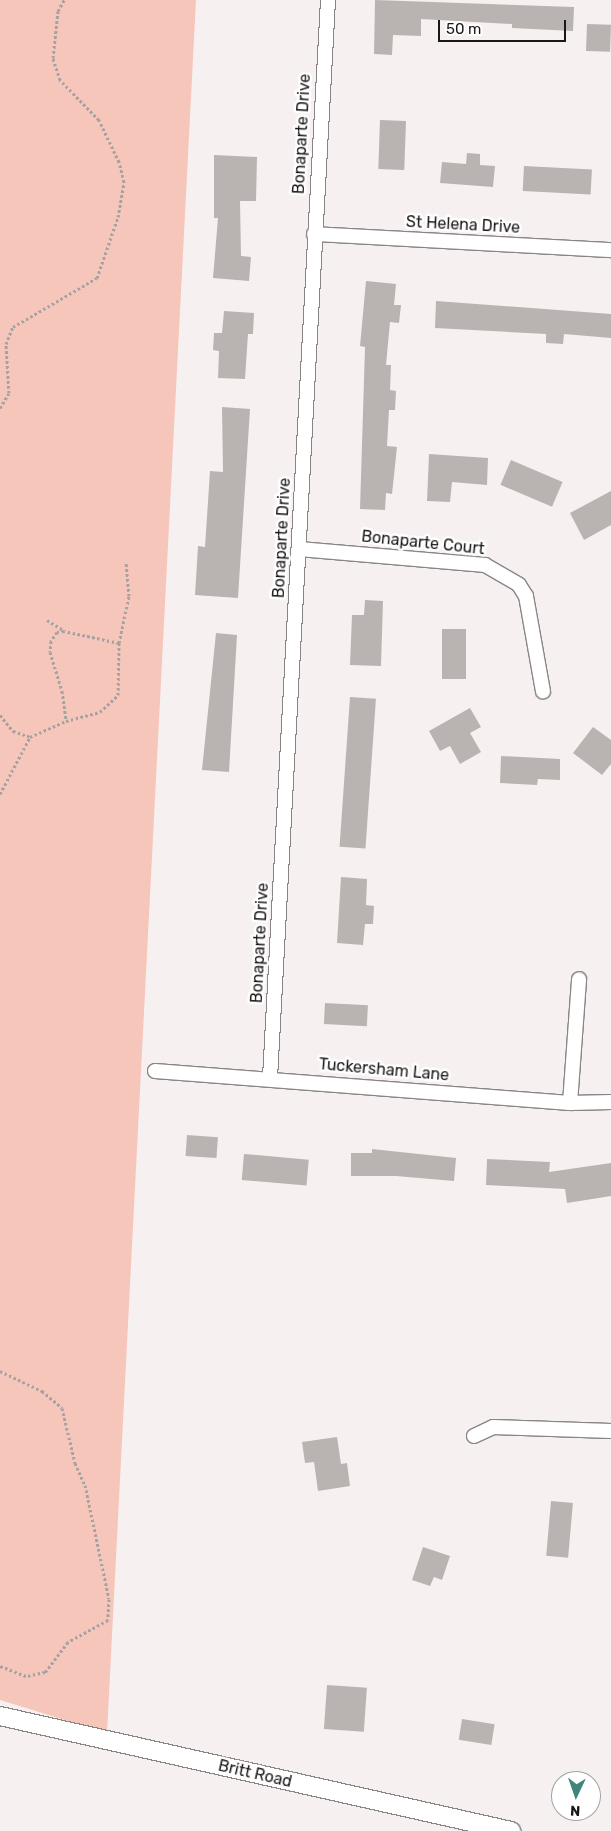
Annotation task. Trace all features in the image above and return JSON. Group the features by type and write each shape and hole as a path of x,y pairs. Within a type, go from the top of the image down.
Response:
{"street":[{"name":"Bonaparte Drive","path":"270,1078 328,0"},
{"name":"St Helena Drive","path":"314,234 611,250"},
{"name":"Bonaparte Court","path":"299,549 485,565 492,569 519,585 526,596 543,691"},
{"path":"570,1103 579,979"},
{"name":"Tuckersham Lane","path":"155,1071 270,1078 570,1103 611,1102"},
{"path":"474,1436 493,1427 611,1431"},
{"name":"Britt Road","path":"0,1716 511,1831"}],"path":[{"path":"0,408 9,393 6,344 12,327 97,278 118,217 122,190 119,162 99,120 60,80 53,58 58,11 64,0"},
{"path":"0,794 30,737 66,721 100,712 118,695 120,643 129,596 126,562"},
{"path":"47,620 64,631 120,643"},
{"path":"64,631 54,637 50,652 62,691 66,721"},
{"path":"0,715 13,732 30,737"},
{"path":"0,1371 42,1391 62,1408 75,1463 85,1485 109,1599 108,1620 68,1642 45,1672 26,1676 0,1666"}],"shaded area":[{"path":"0,0 196,0 107,1733 0,1700"}],"building":[{"path":"375,0 574,7 573,31 512,28 512,24 421,19 421,36 393,35 392,55 374,54"},
{"path":"587,24 611,25 610,52 586,51"},
{"path":"380,120 406,121 404,170 378,169"},
{"path":"467,153 480,154 480,165 495,166 493,187 440,183 442,162 466,164"},
{"path":"214,155 257,157 256,201 240,201 241,256 251,257 249,281 213,278 218,218 214,218"},
{"path":"524,166 592,170 591,195 523,191"},
{"path":"366,281 396,284 394,305 401,305 399,323 390,322 386,365 391,365 390,390 396,391 395,410 389,410 387,446 397,447 392,494 386,493 385,510 360,509 365,347 360,346"},
{"path":"436,301 611,314 611,338 564,334 563,344 546,343 546,334 435,328"},
{"path":"224,311 254,313 253,334 248,334 245,379 218,378 219,351 213,350 214,333 222,333"},
{"path":"222,407 250,409 238,598 195,595 198,546 205,547 210,471 223,472"},
{"path":"429,454 488,458 487,485 452,482 450,502 427,501"},
{"path":"511,460 563,482 552,507 500,485"},
{"path":"611,491 611,525 584,540 570,513"},
{"path":"365,600 383,601 381,666 350,665 352,615 364,615"},
{"path":"442,629 466,629 466,679 442,679"},
{"path":"216,633 237,635 229,772 202,770"},
{"path":"350,697 376,699 365,848 340,847"},
{"path":"470,708 481,727 470,733 481,752 460,764 450,746 440,751 429,731"},
{"path":"593,727 611,740 611,764 602,775 573,753"},
{"path":"501,756 560,759 560,780 538,779 537,785 500,783"},
{"path":"341,877 367,879 366,905 374,906 373,924 365,924 363,945 337,943"},
{"path":"325,1003 368,1005 367,1026 324,1024"},
{"path":"187,1135 218,1137 216,1158 186,1156"},
{"path":"372,1149 456,1158 454,1181 396,1176 351,1176 351,1153 372,1153"},
{"path":"244,1154 309,1160 306,1186 242,1180"},
{"path":"487,1159 550,1162 549,1172 611,1163 611,1196 567,1203 565,1189 486,1185"},
{"path":"337,1437 341,1464 347,1463 350,1486 318,1491 314,1462 305,1463 302,1442"},
{"path":"551,1501 573,1503 568,1558 546,1556"},
{"path":"423,1547 450,1556 442,1580 434,1577 430,1586 412,1580"},
{"path":"327,1685 367,1688 364,1732 324,1729"},
{"path":"462,1719 495,1724 491,1745 459,1740"}]}
